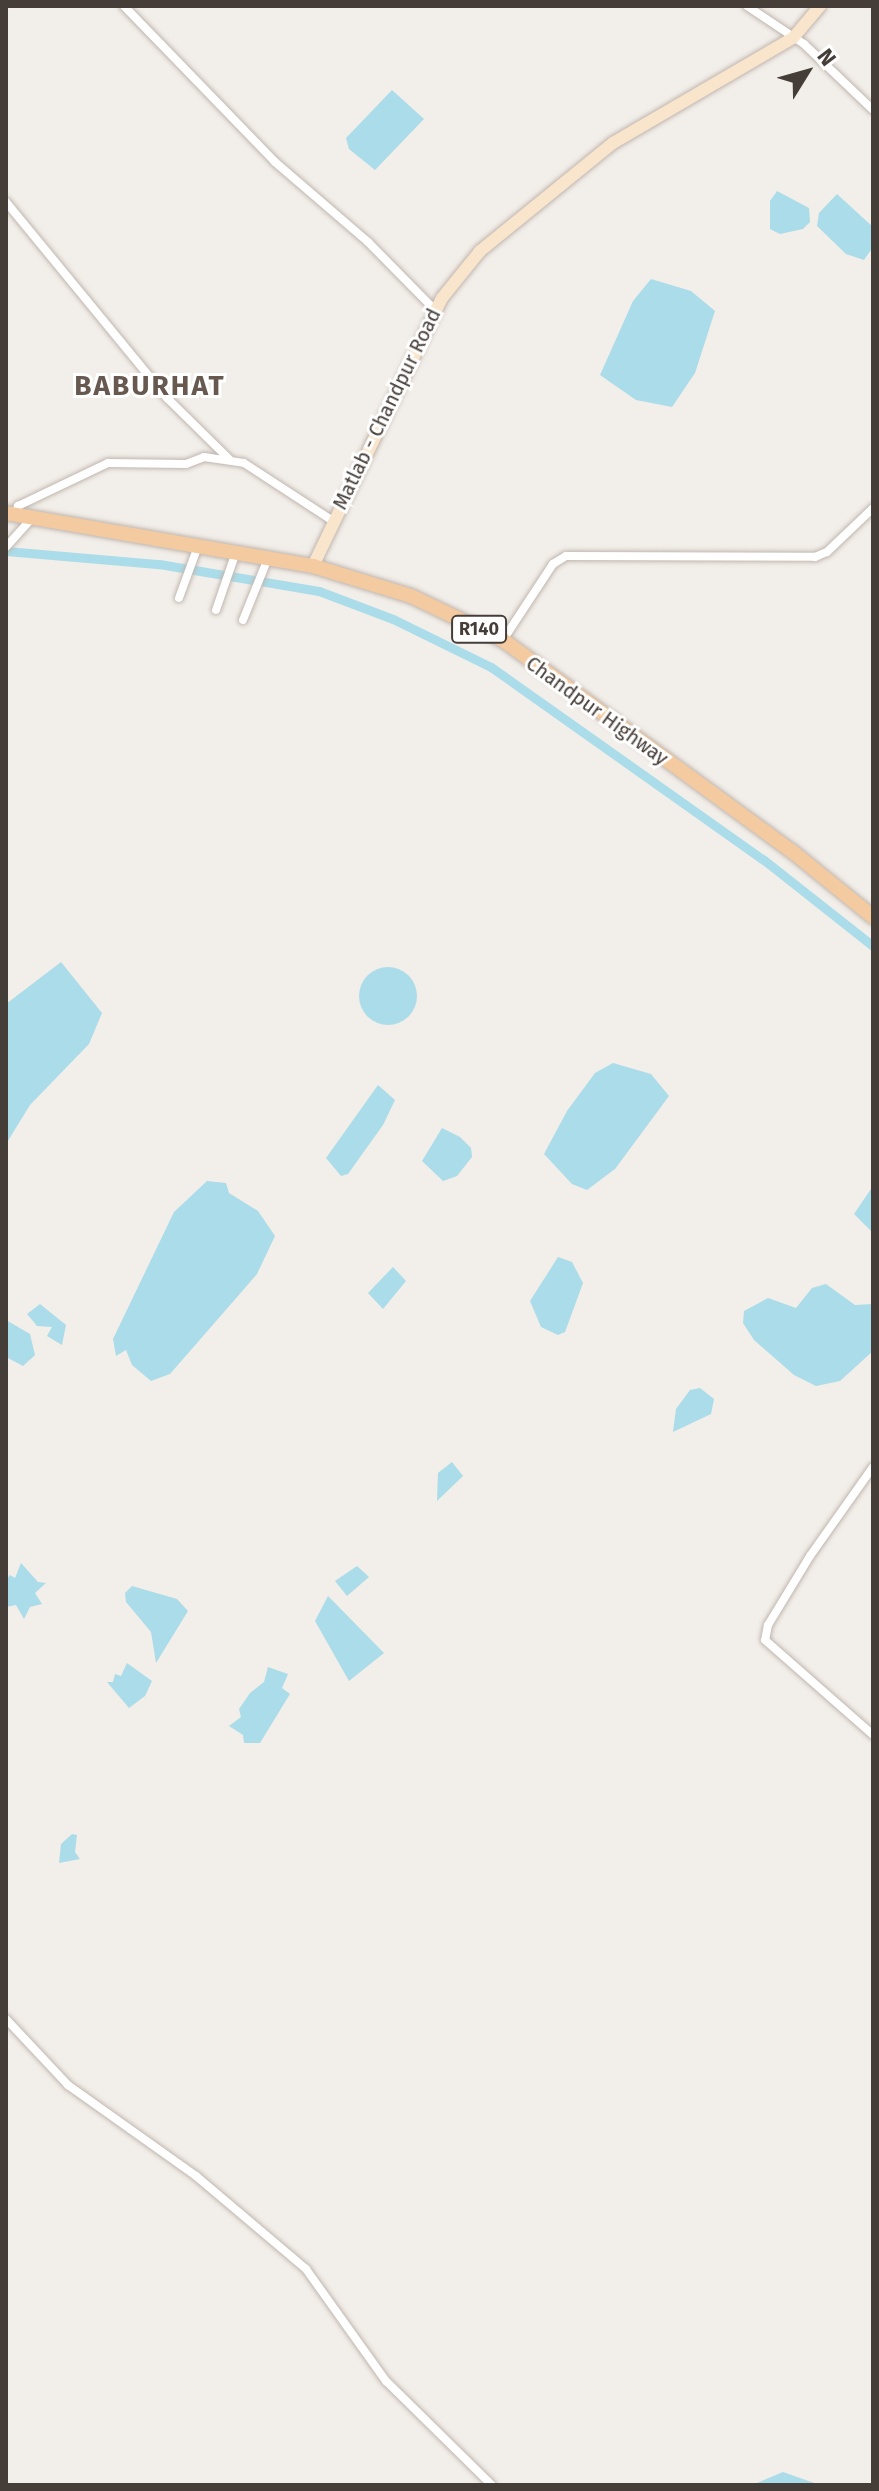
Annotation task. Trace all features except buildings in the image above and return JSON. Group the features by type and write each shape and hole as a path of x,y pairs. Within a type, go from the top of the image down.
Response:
{"main road":[{"name":"Matlab - Chandpur Road","path":"313,566 435,310 480,251 613,143 793,38 820,6"},
{"name":"Chandpur Highway","path":"10,514 313,566 411,596 503,640 793,852 873,917"}],"street":[{"path":"124,6 275,162 435,310"},
{"path":"747,6 793,38 873,110"},
{"path":"6,202 167,398 229,459"},
{"path":"10,514 18,506 108,463 229,459 244,463 333,521"},
{"path":"503,640 553,564 566,556 815,557 827,552 873,508"},
{"path":"8,544 33,517"},
{"path":"179,598 198,546"},
{"path":"216,610 236,552"},
{"path":"243,620 268,558"},
{"path":"873,1467 810,1556 768,1625 765,1640 873,1735"},
{"path":"6,2019 68,2085 196,2176 306,2269 386,2381 492,2485"}],"water":[{"path":"392,90 424,119 375,170 349,149 346,138"},
{"path":"777,191 809,208 810,222 803,229 780,234 770,229 770,201"},
{"path":"837,194 873,227 873,247 864,260 846,254 817,226 819,213"},
{"path":"651,279 691,291 715,311 695,373 672,407 636,400 600,375 633,301"},
{"path":"61,962 102,1013 89,1044 30,1105 6,1144 6,1004"},
{"path":"388,967 409,975 417,996 409,1017 388,1025 367,1017 359,996 367,975"},
{"path":"613,1063 651,1074 669,1096 615,1169 587,1190 572,1184 544,1154 567,1111 595,1073"},
{"path":"378,1085 395,1100 383,1125 348,1174 341,1176 326,1158"},
{"path":"442,1128 460,1137 471,1148 472,1157 457,1176 443,1181 422,1161"},
{"path":"207,1181 226,1183 229,1193 258,1211 275,1236 257,1274 170,1374 151,1381 132,1365 126,1350 116,1356 113,1339 174,1212"},
{"path":"873,1186 873,1233 854,1214"},
{"path":"558,1257 572,1262 583,1283 565,1332 558,1335 541,1327 530,1301"},
{"path":"393,1267 406,1281 383,1309 368,1293"},
{"path":"826,1284 855,1305 873,1304 873,1351 840,1381 816,1386 794,1375 754,1340 743,1323 744,1311 768,1298 796,1308 812,1288"},
{"path":"40,1304 66,1325 62,1345 47,1336 52,1327 37,1326 27,1314"},
{"path":"6,1320 30,1334 35,1355 23,1366 6,1357"},
{"path":"700,1388 714,1399 711,1414 673,1432 676,1409 690,1390"},
{"path":"452,1462 463,1476 437,1501 438,1473"},
{"path":"21,1563 38,1582 46,1583 35,1593 42,1604 30,1607 24,1619 16,1605 6,1607 6,1580 10,1575 15,1578"},
{"path":"357,1566 369,1577 347,1596 335,1581"},
{"path":"132,1586 177,1599 188,1611 156,1663 151,1632 126,1602 125,1593"},
{"path":"328,1596 384,1653 349,1681 315,1621"},
{"path":"127,1663 152,1681 145,1696 129,1708 107,1682 113,1682 115,1674 121,1676"},
{"path":"268,1667 288,1674 282,1688 290,1694 260,1743 244,1743 243,1735 229,1726 241,1717 239,1709 250,1693 264,1682"},
{"path":"72,1834 77,1835 75,1852 80,1859 59,1863 61,1844"},
{"path":"783,2472 820,2485 752,2485"}],"waterway":[{"path":"6,551 159,564 319,591 393,619 491,667 764,860 873,946"}],"district":[{"name":"BABURHAT","path":"150,386"}]}
